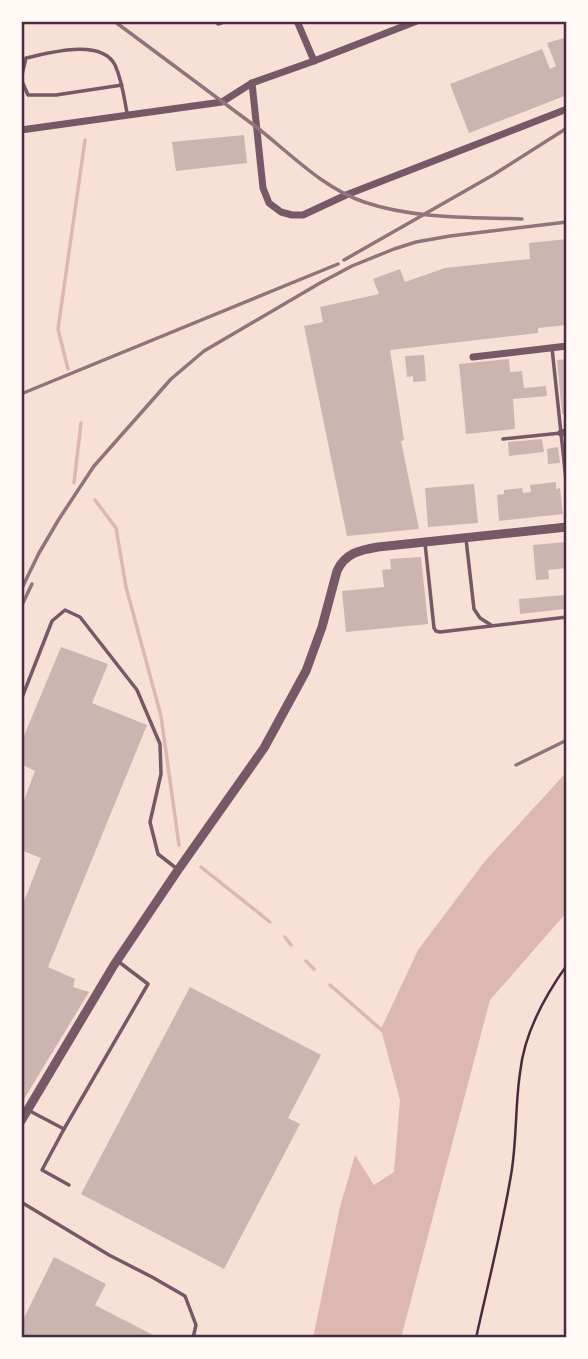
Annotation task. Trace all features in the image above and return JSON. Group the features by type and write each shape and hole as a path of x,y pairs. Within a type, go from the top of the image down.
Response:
{"street":[{"path":"297,21 314,61"},
{"path":"21,130 222,102 252,83 417,21"},
{"path":"252,83 263,188 270,203 281,212 292,215 303,215 346,195 567,109"},
{"path":"473,357 567,346"},
{"path":"21,1121 117,961 264,748 306,671 322,627 337,571 347,556 360,550 567,527"}],"lane":[{"path":"217,21 218,24 227,21"},
{"path":"122,85 56,95 28,95 22,79 26,58 65,49 97,51 113,62 122,85 127,116"},
{"path":"552,348 564,432 567,490"},
{"path":"503,439 564,432"},
{"path":"466,537 475,613 492,626"},
{"path":"425,542 436,631 567,617"},
{"path":"21,700 52,621 65,610 80,617 137,690 160,744 161,774 150,822 158,855 178,870"},
{"path":"69,1185 42,1170 148,984 117,961"},
{"path":"28,1110 64,1129"},
{"path":"21,1202 109,1255 185,1296 196,1325 193,1338"}],"path":[{"path":"476,1338 512,1172 520,1069 532,1025 567,965"}],"shaded area":[{"path":"567,774 567,912 490,1000 401,1338 313,1338 340,1207 355,1155 374,1185 394,1172 400,1100 381,1029 418,950 485,861"}],"building":[{"path":"567,37 567,95 469,133 450,84 542,49 550,69 556,66 547,43"},
{"path":"244,135 247,163 176,171 172,142"},
{"path":"567,239 567,325 538,328 538,333 390,350 404,440 401,441 419,529 347,536 304,326 323,322 320,307 379,294 373,279 400,269 405,282 445,268 530,259 529,243"},
{"path":"424,355 426,381 413,382 413,376 407,377 405,356"},
{"path":"509,359 510,372 522,371 524,388 546,386 547,396 513,399 515,429 466,434 459,364"},
{"path":"567,359 567,414 562,414 557,360"},
{"path":"542,439 544,452 509,456 508,442"},
{"path":"558,447 560,463 548,464 547,449"},
{"path":"556,482 556,489 560,488 563,514 499,521 497,495 504,494 504,490 522,488 523,493 531,492 530,485"},
{"path":"474,484 478,523 428,527 425,488"},
{"path":"567,542 567,568 548,570 549,579 536,580 533,545"},
{"path":"421,557 428,624 346,632 342,591 384,587 382,570 391,569 390,559"},
{"path":"564,595 565,609 520,614 519,599"},
{"path":"61,647 108,664 92,703 147,725 48,967 75,979 73,987 89,992 21,1104 21,909 41,858 21,850 21,802 23,803 35,771 21,764 21,743"},
{"path":"190,987 321,1055 288,1118 300,1124 224,1269 81,1194"},
{"path":"54,1257 106,1284 95,1305 153,1335 151,1338 21,1338 21,1319 23,1320"}],"waterway":[{"path":"68,369 58,329 85,140"},
{"path":"74,483 81,423"},
{"path":"95,500 116,528 126,587 161,716 179,845"},
{"path":"201,867 270,922"},
{"path":"285,937 291,945"},
{"path":"306,961 314,969"},
{"path":"330,985 384,1032"}],"railway":[{"path":"114,21 255,126 306,168 348,196 402,212 522,219"},
{"path":"344,260 493,175 567,128"},
{"path":"21,590 59,519 94,466 171,379 204,351 320,283 394,249 450,236 567,222"},
{"path":"21,394 338,264"},
{"path":"21,607 32,584"},
{"path":"516,765 567,740"}]}
